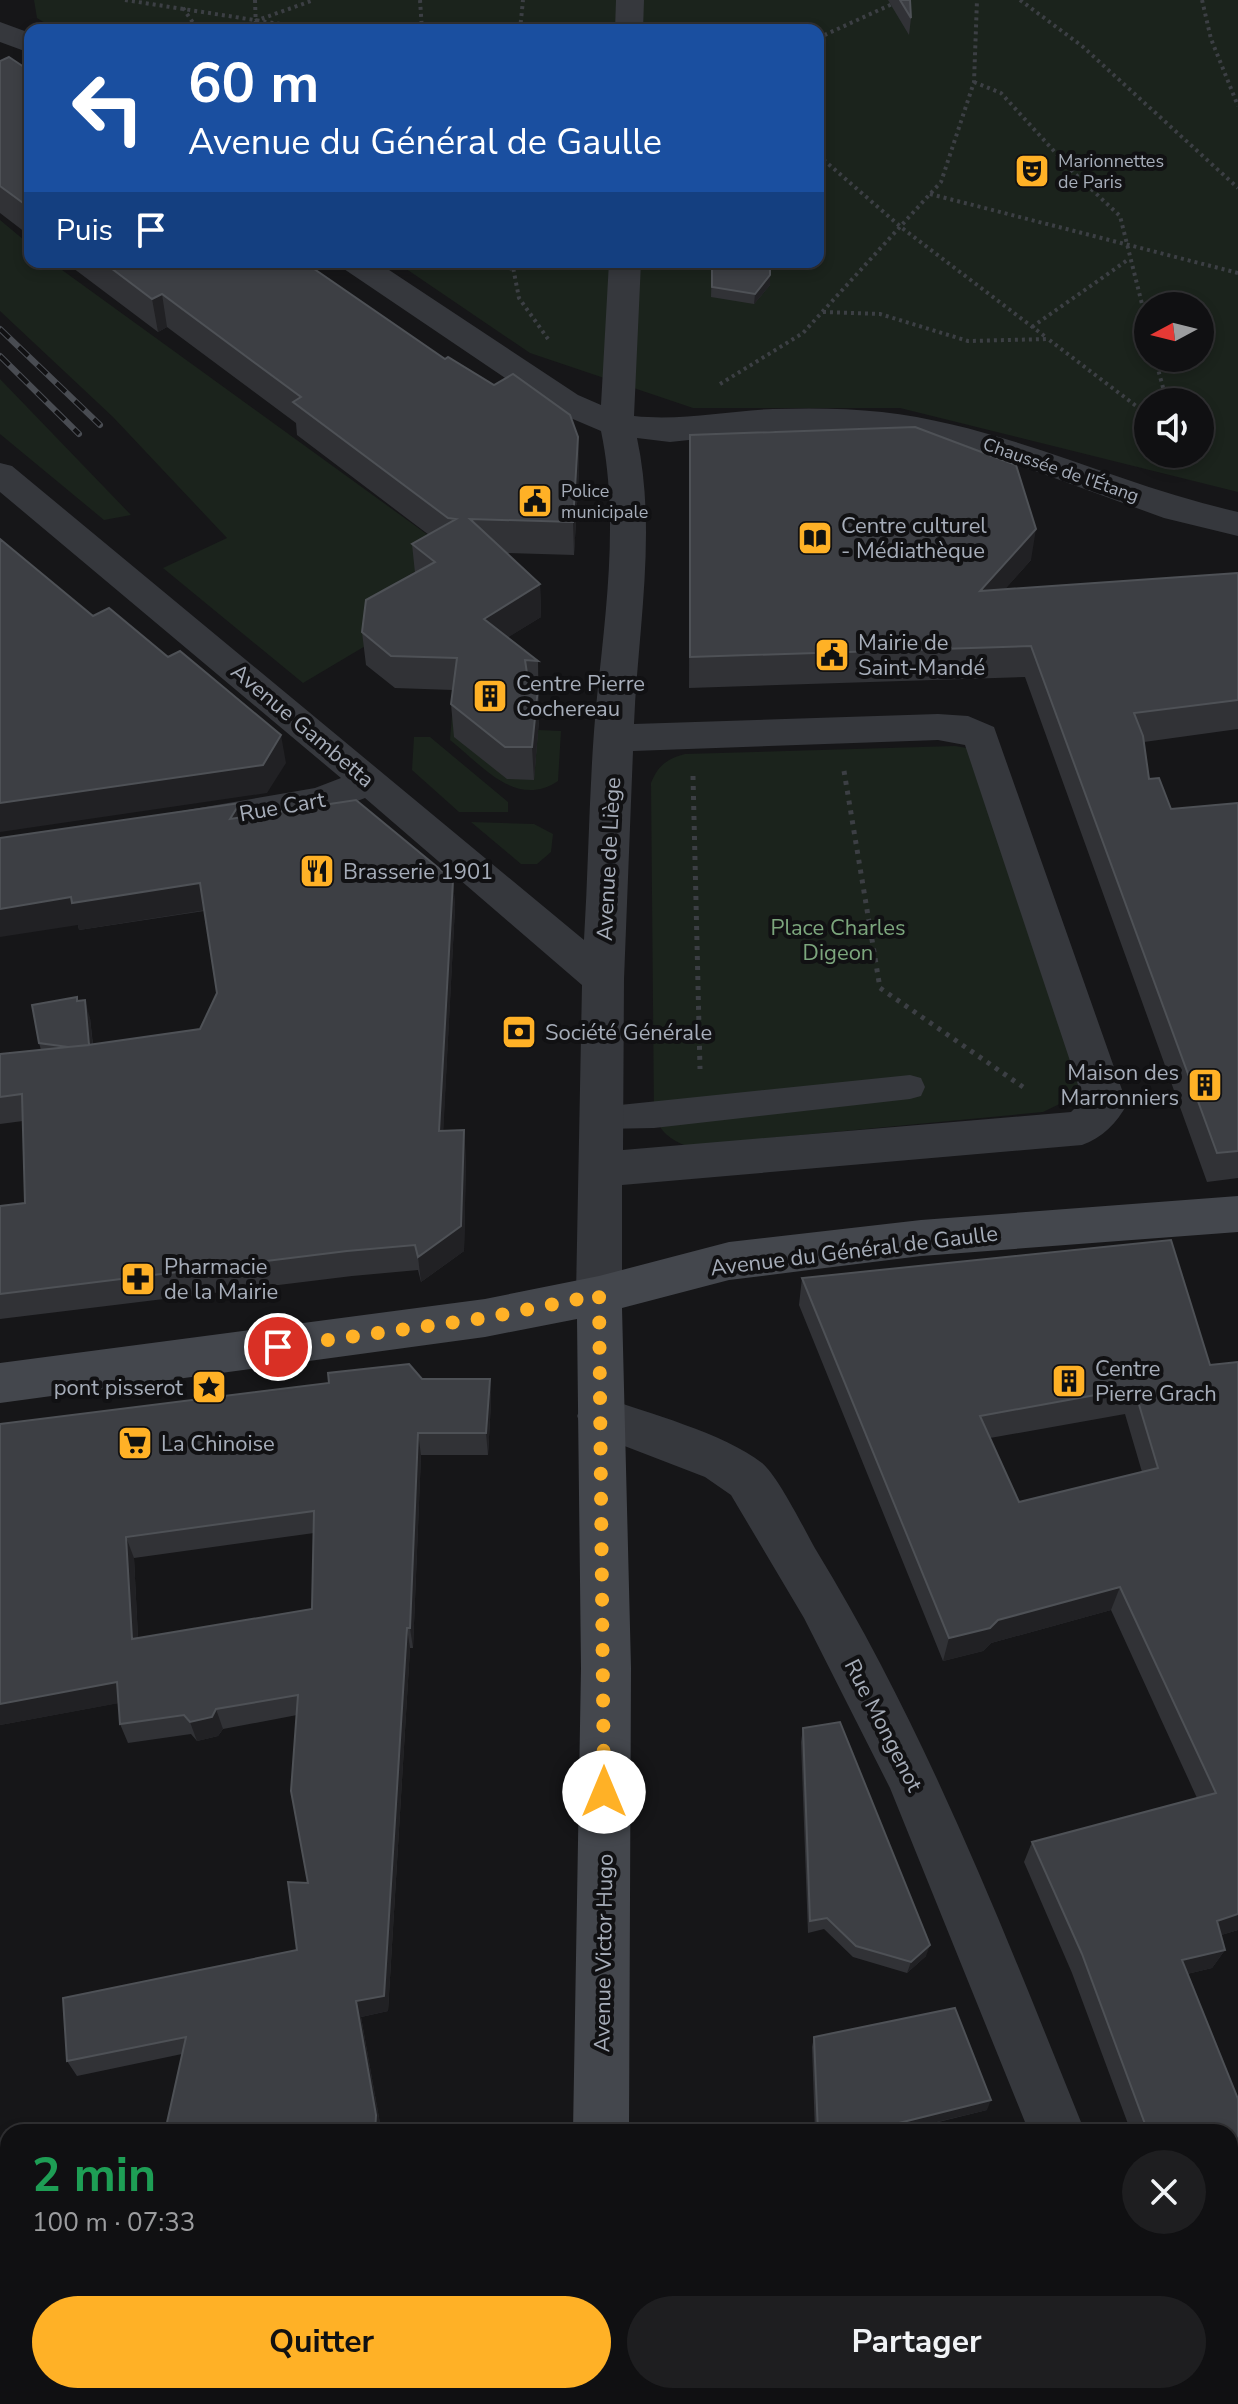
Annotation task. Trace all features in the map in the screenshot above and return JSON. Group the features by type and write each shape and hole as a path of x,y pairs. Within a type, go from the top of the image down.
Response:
{"main road":[{"name":"Avenue du Général de Gaulle","path":"0,1383 485,1318 599,1295 729,1261 921,1238 1238,1214"},
{"name":"Avenue Victor Hugo","path":"599,1295 606,1668 601,2124"}],"street":[{"path":"629,24 630,0"},
{"path":"0,31 24,41"},
{"name":"Chaussée de l'Étang","path":"364,268 566,403 617,425 670,431 773,420 883,423 998,447 1176,510 1238,524"},
{"name":"Avenue de Liège","path":"599,1295 603,1169 603,979 614,738 624,633 627,472 617,425 625,268"},
{"name":"Avenue Gambetta","path":"0,474 603,979"},
{"path":"603,1169 1082,1128 1106,1104 981,737 968,729 946,726 614,738"},
{"name":"Rue Cart","path":"156,827 321,801 370,781"},
{"name":"Rue Mongenot","path":"600,1416 722,1462 748,1480 821,1602 908,1771 962,1894 1054,2124"}],"lane":[{"path":"602,1117 654,1116 910,1087"}],"path":[{"path":"125,0 270,24"},
{"path":"182,7 189,0"},
{"path":"254,22 255,0"},
{"path":"254,22 314,0"},
{"path":"420,0 422,24"},
{"path":"521,24 523,0"},
{"path":"824,35 901,0"},
{"path":"713,388 803,333 941,182 974,82 977,0"},
{"path":"1020,0 1082,46 1204,161 1238,188"},
{"path":"1202,0 1211,39 1238,106"},
{"path":"182,7 194,24"},
{"path":"974,82 1001,93 1074,173 1120,216 1130,246 1129,259 1138,292"},
{"path":"824,160 902,228 1134,404"},
{"path":"930,194 1238,273"},
{"path":"1032,327 1129,259"},
{"path":"511,268 514,271"},
{"path":"513,268 519,298 552,343"},
{"path":"822,312 880,314 968,341 1048,339"},
{"path":"693,770 700,1080"},
{"path":"846,786 880,988 1082,1128"}],"green space":[{"path":"34,0 1238,0 1238,492 1141,468 1214,468 1214,388 1134,388 1134,466 900,408 693,408 530,353 405,268 824,268 824,24 46,24 37,18"},
{"path":"0,220 24,240 24,268 59,268 450,551 397,582 407,591 404,623 303,683 163,568 227,538 113,417 0,311"},
{"path":"0,379 131,515 104,520 0,434"},
{"path":"453,702 533,780 538,730 561,731 558,781 528,790 514,787 488,772 450,740"},
{"path":"414,737 430,737 508,802 508,812 459,812 412,770"},
{"name":"Place Charles Digeon","path":"967,748 1081,1085 1080,1094 1043,1112 687,1146 671,1138 654,1116 651,783 657,772 668,761 685,754"},
{"path":"471,822 534,824 553,834 551,852 537,864 521,864"}],"building":[{"path":"900,0 910,0 911,18"},
{"path":"9,57 24,67 24,204 0,186 0,61"},
{"path":"111,268 313,268 445,359 448,357 494,385 513,374 570,415 578,437 573,522 470,519 540,584 484,619 538,661 525,660 529,687 538,688 532,747 505,747 451,704 457,658 391,656 362,632 366,600 435,562 412,544 456,519 448,518 293,402 301,397 162,294 152,299"},
{"path":"712,268 770,268 770,275 755,294 712,287"},
{"path":"915,427 1016,465 1036,529 980,591 1238,573 1238,700 1134,713 1143,736 1149,779 1159,778 1171,809 1238,803 1238,1151 1217,1153 1031,646 690,657 690,435"},
{"path":"0,539 93,616 109,608 168,657 180,651 281,735 263,765 0,803"},
{"path":"356,800 453,880 439,1131 464,1130 461,1226 418,1257 415,1245 347,1251 0,1294 0,1206 25,1203 22,1094 0,1097 0,1054 200,1029 217,993 200,883 72,903 71,897 0,909 0,838 240,803 230,819"},
{"path":"77,997 77,1001 85,1000 89,1045 68,1047 39,1043 32,1005"},
{"path":"1171,1240 1210,1365 1238,1362 1238,1914 1217,1921 1225,1950 1182,1960 1238,2099 1238,2124 1145,2124 1082,1954 1032,1842 1216,1793 1120,1587 998,1620 990,1628 949,1638 802,1278","holes":["1134,1388 1158,1468 1019,1502 980,1416"]},
{"path":"409,1364 422,1379 490,1379 486,1433 418,1433 410,1628 407,1628 384,1996 356,2001 375,2124 167,2124 186,2037 67,2061 63,1998 297,1950 288,1882 308,1883 291,1791 298,1695 216,1709 212,1717 190,1722 184,1715 120,1724 117,1682 0,1704 0,1424 329,1383 328,1373","holes":["314,1511 312,1609 132,1639 126,1537"]},
{"path":"840,1722 930,1945 911,1962 856,1946 827,1918 810,1921 803,1728"},
{"path":"955,2008 991,2100 895,2124 818,2124 814,2037"}],"railway":[{"path":"0,329 100,425"},
{"path":"0,356 79,434"}],"place":[{"name":"Marionnettes de Paris","path":"1032,171"},
{"name":"Police municipale","path":"535,501"},
{"name":"Centre culturel - Médiathèque","path":"815,538"},
{"name":"Mairie de Saint-Mandé","path":"832,655"},
{"name":"Centre Pierre Cochereau","path":"490,696"},
{"name":"Brasserie 1901","path":"317,871"},
{"name":"Société Générale","path":"519,1032"},
{"name":"Maison des Marronniers","path":"1205,1085"},
{"name":"Pharmacie de la Mairie","path":"138,1279"},
{"name":"Centre Pierre Grach","path":"1069,1381"},
{"name":"pont pisserot","path":"209,1387"},
{"name":"La Chinoise","path":"135,1443"}],"route":[{"path":"278,1347 485,1318 599,1295 606,1668 604,1792"}]}
